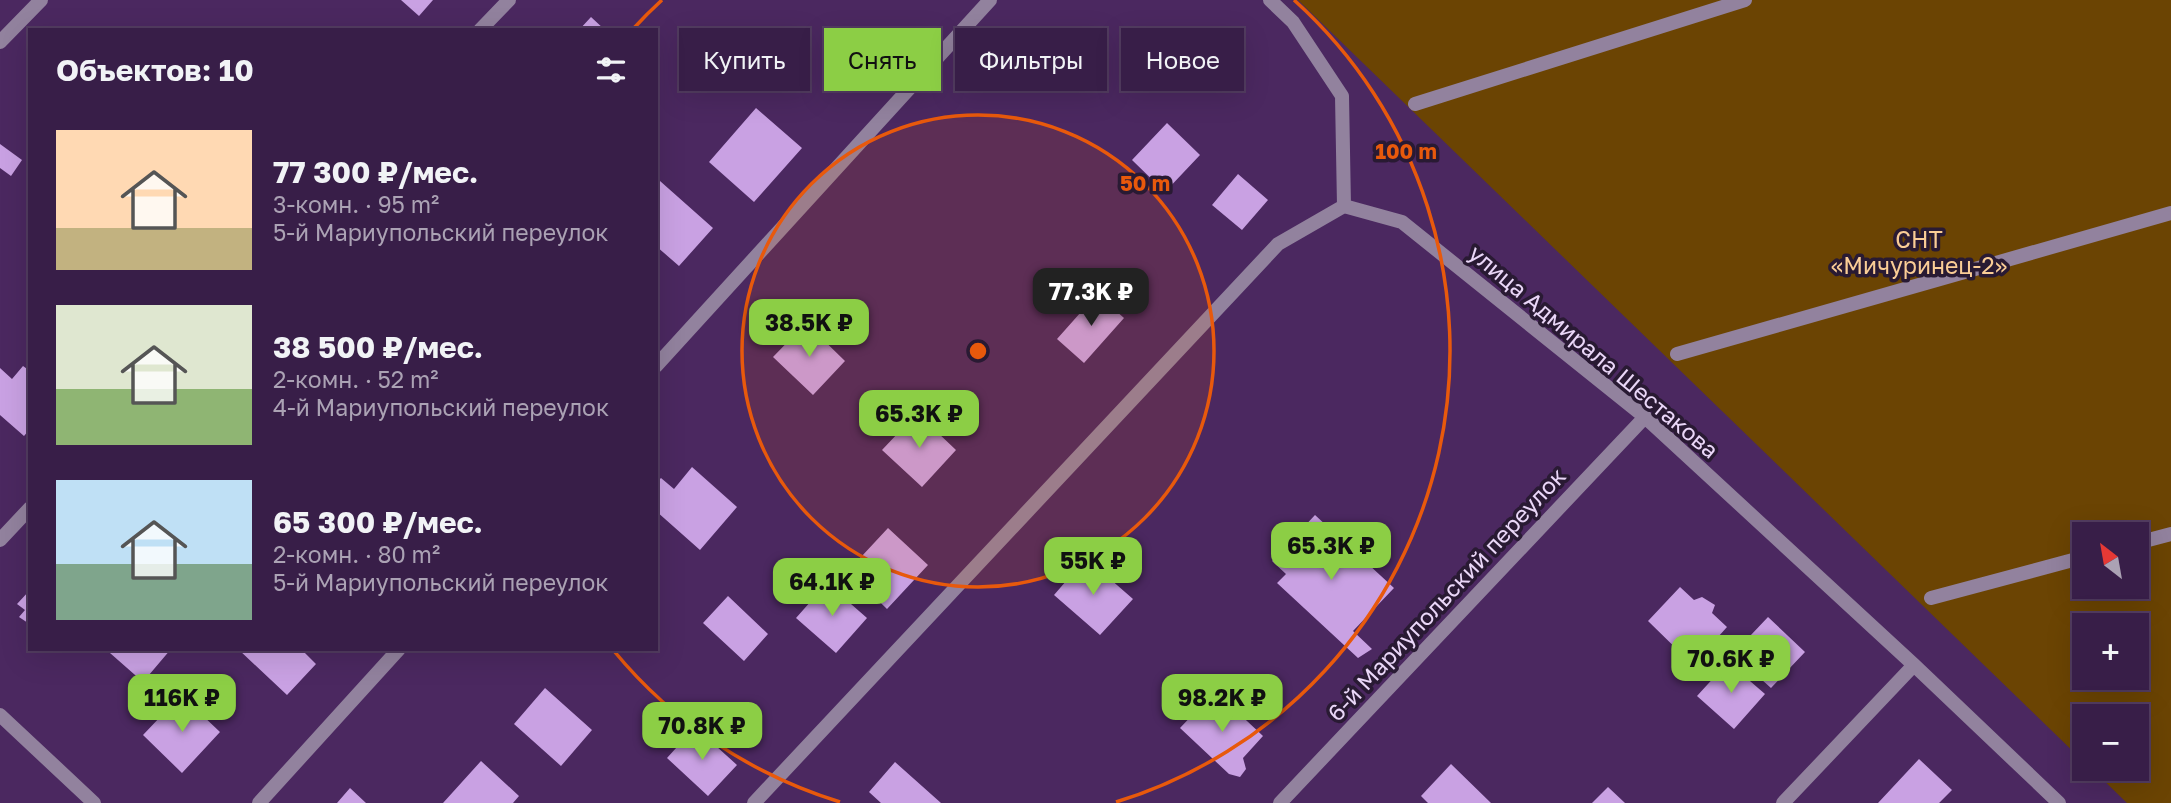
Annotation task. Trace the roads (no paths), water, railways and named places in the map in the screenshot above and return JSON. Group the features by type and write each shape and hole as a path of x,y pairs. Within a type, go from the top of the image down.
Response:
{"street":[{"path":"0,42 41,0"},
{"path":"482,28 509,0"},
{"path":"658,364 990,0"},
{"path":"754,803 1278,244 1344,206 1342,96 1293,22 1270,0"},
{"path":"1415,104 1745,0"},
{"name":"улица Адмирала Шестакова","path":"1344,206 1402,222 1645,417 2059,803"},
{"path":"1677,354 2171,213"},
{"name":"6-й Мариупольский переулок","path":"1280,803 1645,417"},
{"path":"0,540 28,510"},
{"path":"2149,540 2171,534"},
{"path":"1931,598 2072,560"},
{"path":"259,803 397,651"},
{"path":"1783,803 1914,665"},
{"path":"0,715 94,803"}],"park label":[{"name":"СНТ «Мичуринец-2»","path":"1919,252"}]}
